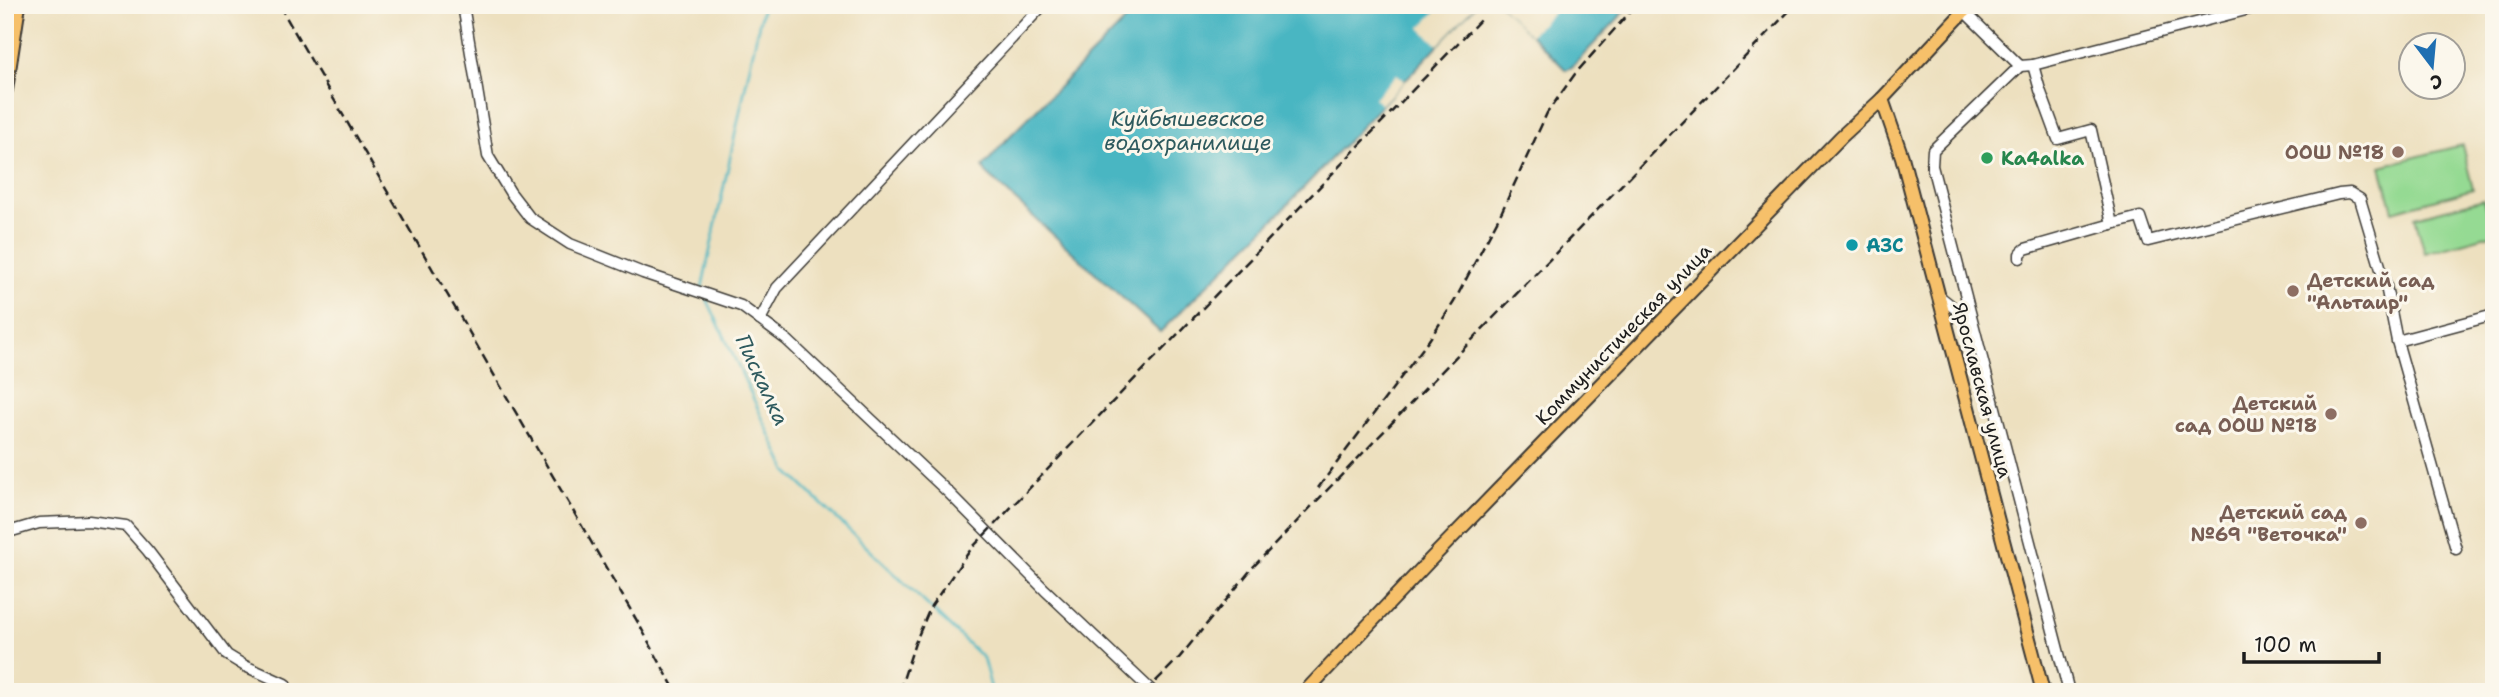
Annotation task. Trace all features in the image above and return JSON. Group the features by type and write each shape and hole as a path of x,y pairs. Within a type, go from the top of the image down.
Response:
{"highway":[{"path":"5,90 18,5"}],"main road":[{"name":"Коммунистическая улица","path":"1305,692 1431,558 1841,137 1882,99 1967,8"},
{"name":"Ярославская улица","path":"1882,99 1902,157 2043,692"}],"street":[{"path":"463,5 488,156 530,218 570,244 643,273 741,306 787,340 1153,692"},
{"path":"760,320 777,288 1043,5"},
{"path":"2069,692 1932,166 1933,150 2020,66 2033,65 2265,5"},
{"path":"1967,8 2020,66"},
{"path":"2033,65 2058,139 2091,130 2112,223"},
{"path":"2020,258 2025,249 2140,217 2148,241 2339,194 2350,193 2360,199 2456,549"},
{"path":"1939,296 1973,322"},
{"path":"2397,341 2494,315"},
{"path":"5,533 39,523 89,520 126,526 228,655 285,684 288,692"}],"green space":[{"path":"2462,145 2473,189 2393,211 2381,166"},
{"path":"2484,199 2494,234 2425,253 2415,217"}],"water":[{"name":"Куйбышевское водохранилище","path":"1141,5 1476,5 1276,217 1160,332 1002,188 983,167 1007,139"},
{"path":"1501,5 1631,5 1572,67 1566,70"}],"pier":[{"path":"1442,5 1476,5 1438,45 1420,28"},
{"path":"1554,5 1557,9 1530,35 1502,7"},
{"path":"1397,74 1405,81 1381,105 1374,98"}],"waterway":[{"name":"Пискалка","path":"702,288 763,5"},
{"name":"Пискалка","path":"706,297 787,471 983,658 992,692"}],"railway":[{"path":"279,5 676,692"},
{"path":"1318,488 1429,340 1454,302 1502,211 1547,113 1575,74 1636,5"},
{"path":"1145,692 1179,658 1254,566 1795,5"},
{"path":"899,692 931,606 971,549 1483,17"}],"place":[{"name":"ООШ №18","path":"2398,152"},
{"name":"Ka4alka","path":"1987,158"},
{"name":"АЗС","path":"1852,245"},
{"name":"Детский сад \"Альтаир\"","path":"2293,291"},
{"name":"Детский сад ООШ №18","path":"2331,414"},
{"name":"Детский сад №69 \"Веточка\"","path":"2361,523"}]}
